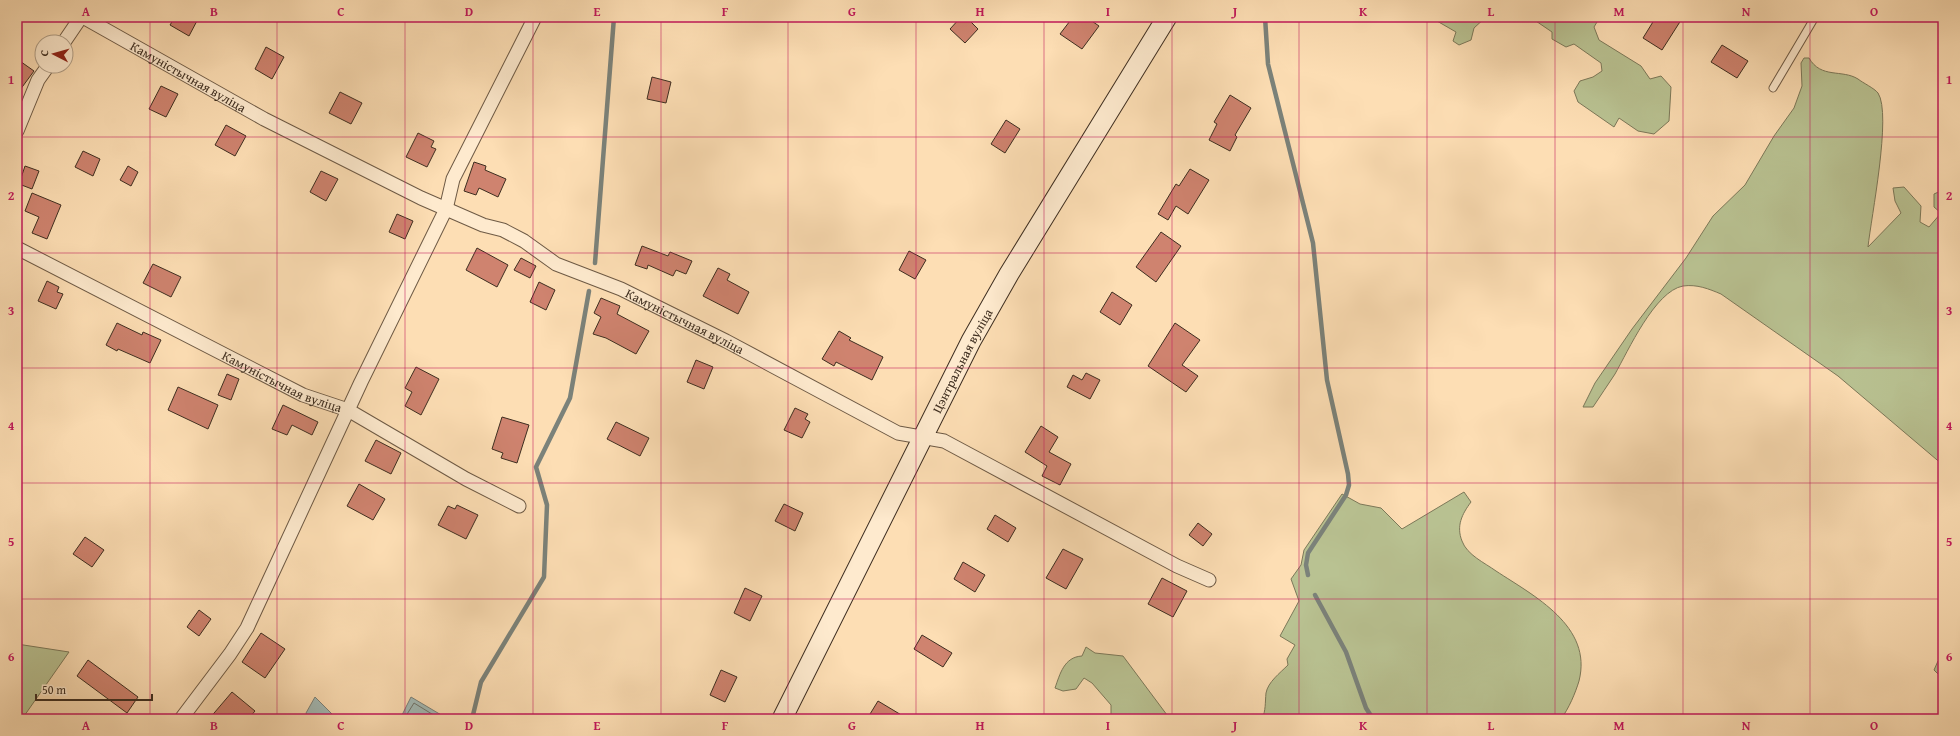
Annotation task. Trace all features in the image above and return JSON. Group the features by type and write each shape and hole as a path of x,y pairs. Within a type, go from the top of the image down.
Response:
{"main road":[{"name":"Цэнтральная вуліца","path":"782,719 971,341 1009,274 1167,17"}],"street":[{"path":"70,34 82,17"},
{"name":"Камуністычная вуліца","path":"82,17 264,119 421,198 483,224 503,230 524,241 556,264 621,289 726,341 898,432 944,441 1177,566 1209,580"},
{"name":"Камуністычная вуліца","path":"17,248 303,395 348,410 446,209 453,179 535,17"},
{"path":"17,131 38,80 42,74"},
{"path":"181,719 230,654 247,628 348,410 466,479 519,506"}],"lane":[{"path":"1772,88 1815,17"}],"green space":[{"path":"1430,17 1486,17 1474,28 1471,40 1459,45 1453,41 1456,32"},
{"path":"1530,17 1600,17 1594,27 1599,40 1641,66 1650,79 1661,76 1671,87 1669,121 1654,134 1638,131 1619,118 1614,127 1578,102 1574,91 1580,81 1593,77 1602,71 1601,63 1574,44 1566,47 1552,39 1552,32"},
{"path":"1804,58 1809,58 1819,69 1832,73 1845,74 1858,79 1878,93 1882,104 1882,143 1868,247 1901,213 1895,201 1893,188 1904,187 1921,206 1920,222 1929,227 1941,213 1934,207 1934,194 1943,190 1943,465 1838,376 1721,294 1698,286 1683,286 1673,290 1662,299 1643,323 1615,374 1593,407 1583,407 1595,383 1632,329 1686,258 1713,216 1745,185 1774,136 1794,108 1802,86 1801,63"},
{"path":"1464,492 1471,502 1465,511 1460,525 1460,536 1464,546 1472,555 1543,602 1569,629 1577,644 1581,662 1579,681 1572,701 1561,719 1262,719 1265,709 1267,689 1275,678 1288,665 1287,659 1295,645 1280,636 1299,601 1291,579 1301,565 1304,550 1342,494 1360,504 1381,508 1402,529"},
{"path":"17,644 69,652 22,719 17,719"},
{"path":"1086,647 1095,653 1123,656 1170,719 1111,719 1111,705 1092,683 1084,678 1076,689 1063,691 1055,688 1067,663 1071,659 1082,656"},
{"path":"1943,660 1943,679 1934,670 1938,661"}],"water":[{"path":"315,697 337,719 308,719 306,713"},
{"path":"411,697 448,719 400,719"}],"building":[{"path":"175,17 199,17 189,36 170,25"},
{"path":"961,17 966,17 978,29 965,43 950,29"},
{"path":"1073,17 1086,17 1099,26 1082,49 1060,34"},
{"path":"1656,17 1683,17 1662,50 1643,38"},
{"path":"1722,45 1748,61 1737,78 1711,62"},
{"path":"266,47 284,57 272,79 255,69"},
{"path":"17,59 34,71 17,94"},
{"path":"652,77 671,82 666,103 647,99"},
{"path":"161,86 178,94 166,117 149,109"},
{"path":"340,92 362,103 351,124 329,113"},
{"path":"1230,95 1251,108 1235,135 1237,137 1230,151 1209,140 1217,124 1214,122"},
{"path":"1006,120 1020,129 1005,153 991,144"},
{"path":"226,125 246,136 235,156 215,145"},
{"path":"418,133 434,141 431,147 436,149 427,167 406,157"},
{"path":"83,151 100,159 93,176 75,167"},
{"path":"474,162 486,166 485,170 506,179 498,197 479,188 476,195 464,191"},
{"path":"25,166 39,171 32,189 19,184"},
{"path":"128,166 138,172 131,186 120,180"},
{"path":"1190,169 1209,180 1188,214 1176,206 1168,220 1158,214 1176,184 1179,186"},
{"path":"321,171 338,179 326,201 310,192"},
{"path":"32,193 61,205 47,239 32,233 39,217 25,211"},
{"path":"397,214 413,221 405,239 389,232"},
{"path":"1161,232 1181,246 1156,282 1136,267"},
{"path":"642,246 668,256 670,252 692,261 686,274 676,270 673,276 648,265 647,269 635,265"},
{"path":"477,248 508,265 497,287 466,270"},
{"path":"909,251 926,260 915,279 899,270"},
{"path":"521,258 536,266 530,278 514,270"},
{"path":"153,264 181,277 171,297 143,283"},
{"path":"718,268 730,274 727,280 749,292 738,314 703,296"},
{"path":"47,281 59,287 57,292 63,294 56,309 38,301"},
{"path":"539,282 555,290 546,310 530,302"},
{"path":"1112,292 1132,305 1120,325 1100,312"},
{"path":"601,298 620,306 617,314 649,331 636,354 606,338 593,334 601,317 594,313"},
{"path":"117,323 142,335 143,332 161,340 150,363 118,349 117,351 106,345"},
{"path":"1175,323 1200,340 1182,365 1198,376 1186,392 1148,366"},
{"path":"839,331 851,338 849,340 883,357 872,380 836,362 834,366 822,359"},
{"path":"696,360 713,367 704,389 687,382"},
{"path":"416,367 439,379 421,415 405,406 412,392 405,388"},
{"path":"1086,373 1100,380 1090,399 1067,387 1073,375 1082,380"},
{"path":"227,374 239,379 231,400 218,395"},
{"path":"178,387 218,405 208,429 168,410"},
{"path":"283,405 318,422 312,435 292,425 287,435 272,429"},
{"path":"795,408 808,414 805,419 810,422 802,438 784,430"},
{"path":"502,417 529,425 517,463 501,458 503,453 492,449"},
{"path":"616,422 649,438 640,456 607,439"},
{"path":"1041,426 1058,437 1049,452 1071,464 1060,485 1042,476 1047,466 1025,452"},
{"path":"376,440 401,453 391,474 365,461"},
{"path":"359,484 385,499 373,520 347,506"},
{"path":"784,504 803,513 795,531 775,521"},
{"path":"457,505 478,515 466,539 438,525 448,506 455,509"},
{"path":"995,515 1016,528 1008,542 987,529"},
{"path":"1198,523 1212,534 1203,546 1189,535"},
{"path":"85,537 104,550 92,567 73,554"},
{"path":"1063,549 1083,559 1066,589 1046,578"},
{"path":"963,562 985,575 975,592 954,579"},
{"path":"1162,578 1187,591 1173,617 1148,604"},
{"path":"745,588 762,596 750,621 734,613"},
{"path":"199,610 211,619 199,636 187,627"},
{"path":"261,633 285,649 265,678 242,662"},
{"path":"922,635 952,653 943,667 914,649"},
{"path":"88,660 138,697 127,713 77,676"},
{"path":"721,670 737,677 725,702 710,695"},
{"path":"232,692 255,711 248,719 209,719"},
{"path":"878,701 908,719 867,719"}],"waterway":[{"path":"595,263 614,17"},
{"path":"1265,17 1268,64 1313,243 1327,380 1348,474 1349,485 1346,495 1308,553 1306,565 1308,575"},
{"path":"472,719 481,682 544,577 547,505 536,467 570,398 589,291"},
{"path":"1315,595 1346,652 1366,708 1373,719"}]}
